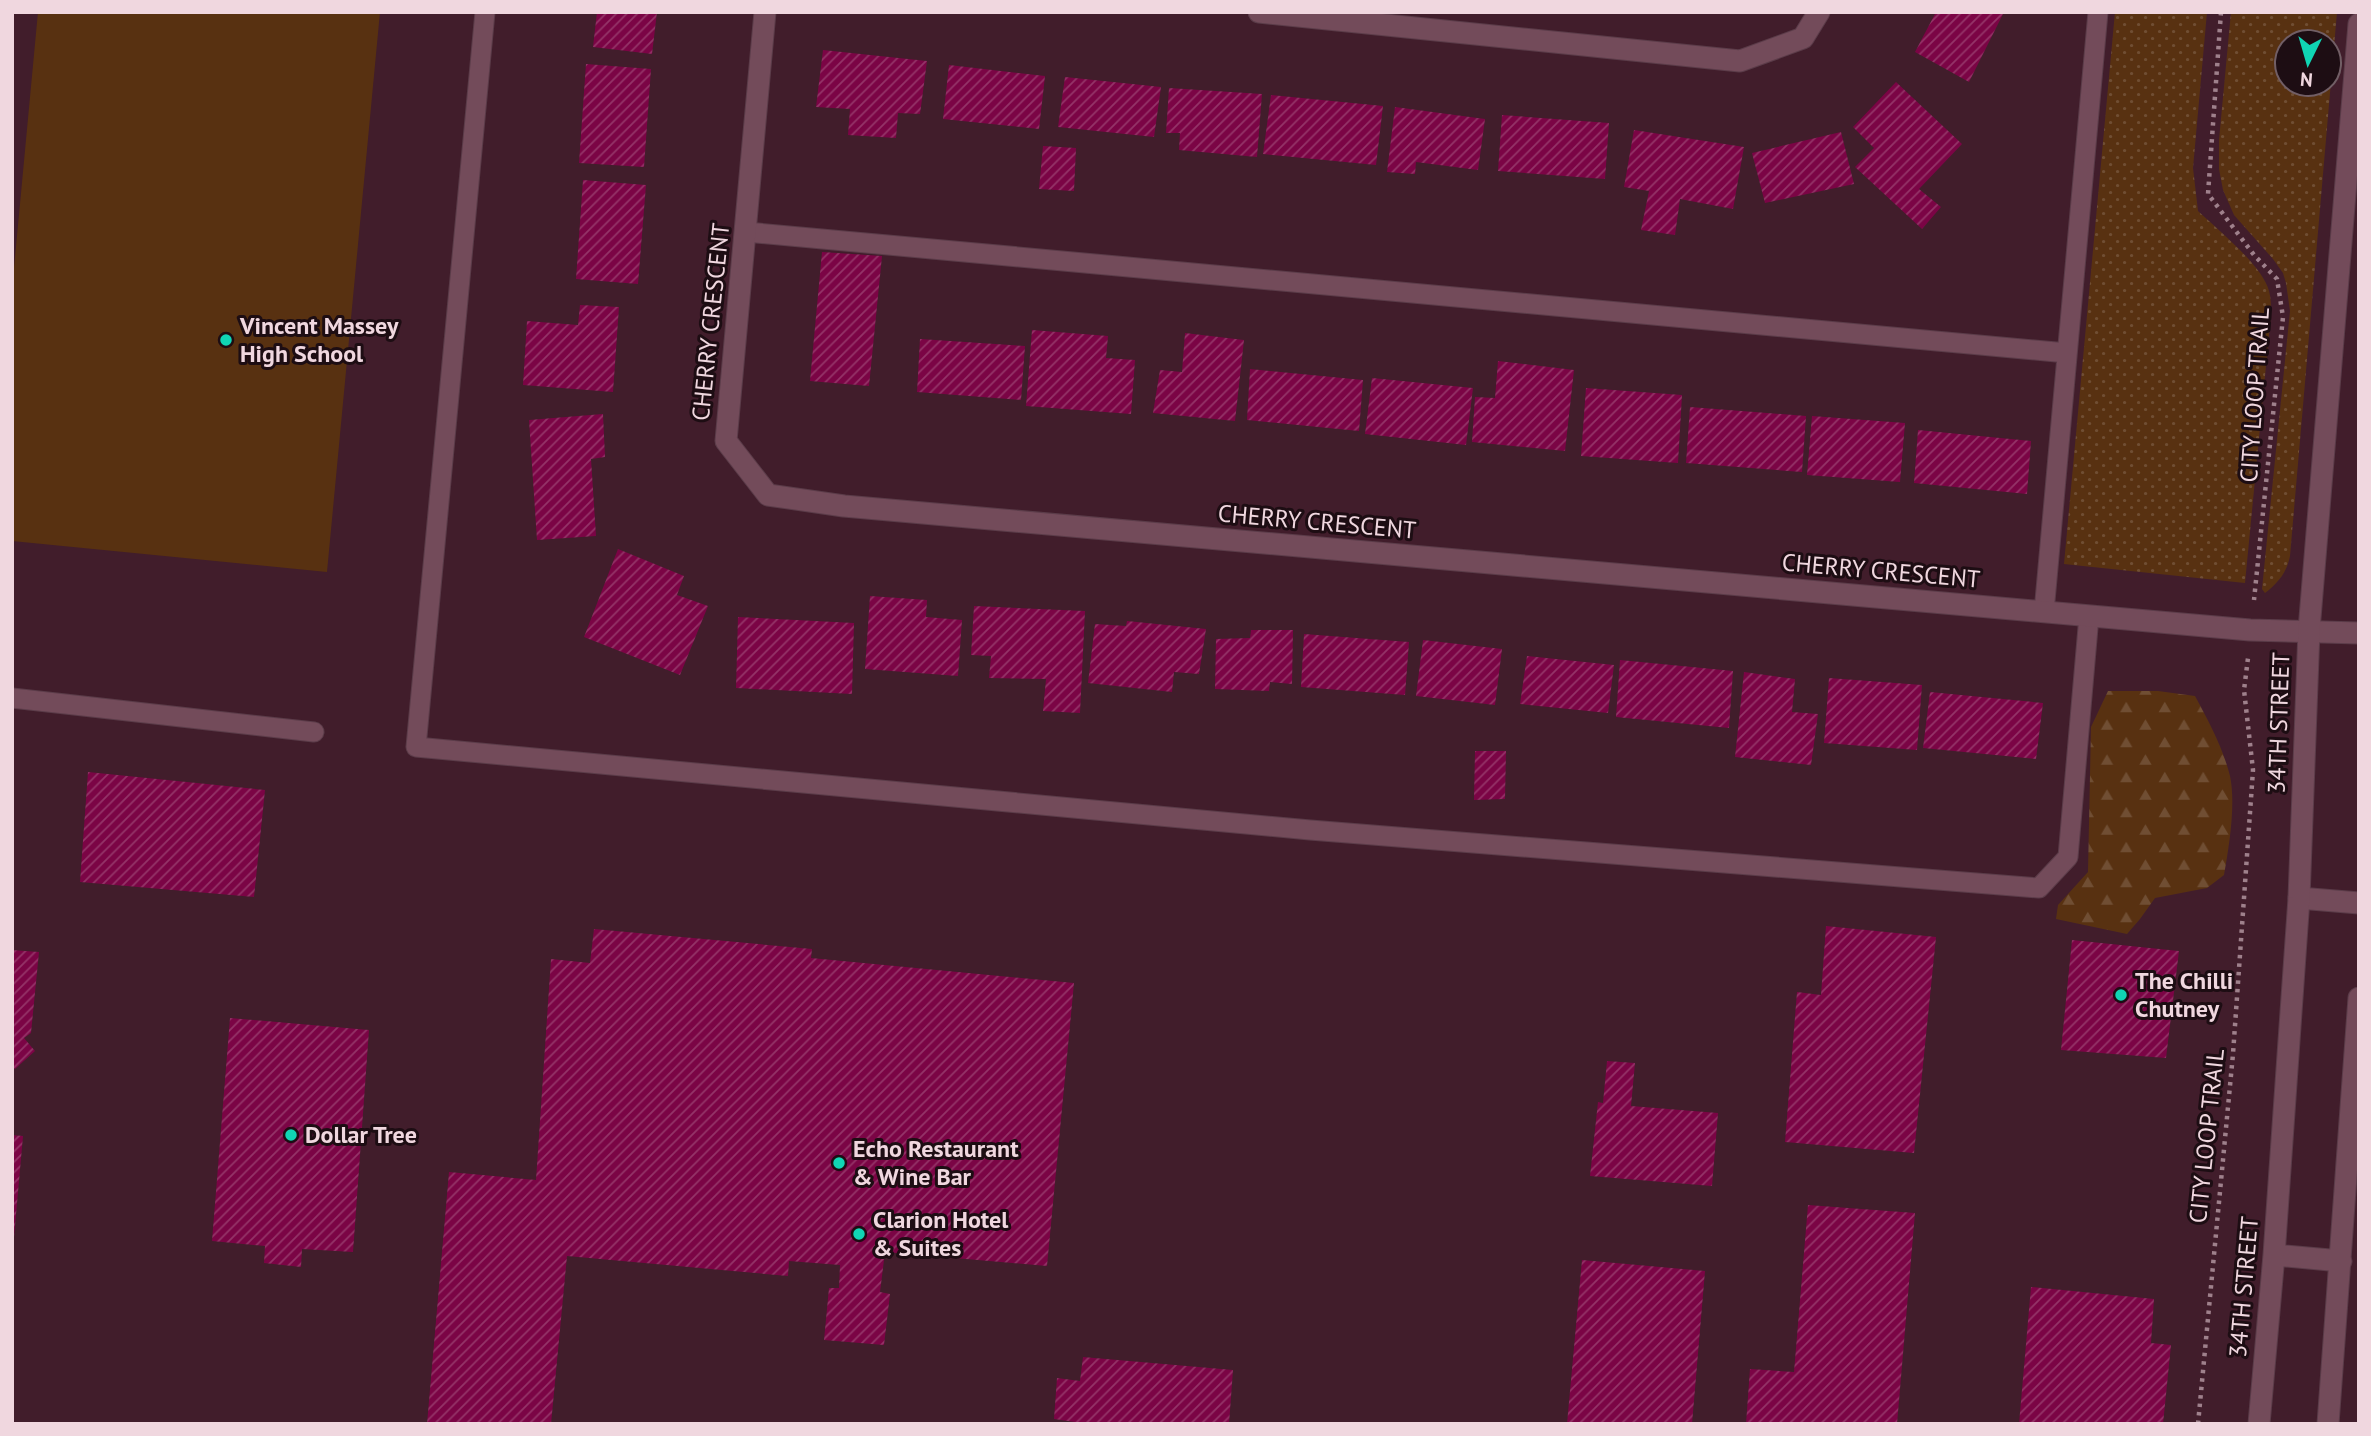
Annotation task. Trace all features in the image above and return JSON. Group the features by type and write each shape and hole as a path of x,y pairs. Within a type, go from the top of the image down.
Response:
{"street":[{"name":"CHERRY CRESCENT","path":"765,12 726,441 768,495 844,506 2250,630 2359,633"},
{"path":"1258,12 1740,61 1803,38 1819,12"},
{"name":"34TH STREET","path":"2259,1424 2274,1255 2299,898 2309,630 2359,24"},
{"path":"2299,898 2359,904"},
{"path":"2328,1424 2359,998"},
{"path":"2274,1255 2341,1261"}],"lane":[{"path":"485,12 416,747 1310,830 2039,888 2068,857 2090,616"},
{"path":"2044,612 2098,12"},
{"path":"746,232 2067,352"},
{"path":"12,698 314,732"}],"path":[{"name":"CITY LOOP TRAIL","path":"2221,12 2208,194 2254,255 2277,279 2283,317 2255,594"},
{"name":"CITY LOOP TRAIL","path":"2198,1424 2233,1054 2253,771 2245,683"}],"green space":[{"name":"Vincent Massey High School","path":"38,12 380,12 327,572 12,541 12,289"},
{"path":"2115,12 2207,12 2193,168 2198,211 2258,270 2265,281 2271,302 2245,583 2064,564"},
{"path":"2231,12 2337,12 2336,28 2273,28 2273,98 2330,98 2290,556 2281,577 2265,593 2262,589 2290,311 2283,273 2234,215 2223,190 2219,169 2219,140"},
{"path":"2108,691 2158,691 2195,696 2220,745 2232,787 2231,826 2224,875 2207,888 2155,898 2127,934 2056,919 2058,905 2088,872 2091,727"}],"building":[{"path":"597,12 657,12 652,54 593,47"},
{"path":"1936,12 2004,12 1969,82 1915,52"},
{"path":"823,50 927,61 920,114 898,113 896,138 848,135 850,109 816,107"},
{"path":"586,64 651,69 644,167 579,163"},
{"path":"949,65 1045,76 1039,129 943,119"},
{"path":"1065,77 1161,87 1154,137 1058,127"},
{"path":"1896,82 1962,144 1919,189 1941,207 1922,229 1855,167 1874,148 1853,127"},
{"path":"1169,88 1262,94 1257,157 1179,150 1180,133 1166,133"},
{"path":"1271,95 1383,106 1376,165 1263,154"},
{"path":"1395,107 1485,119 1478,170 1416,162 1415,174 1387,172"},
{"path":"1502,115 1609,123 1605,179 1498,171"},
{"path":"1634,130 1744,147 1733,209 1680,199 1675,235 1641,230 1649,191 1624,187"},
{"path":"1841,132 1854,184 1765,203 1752,153"},
{"path":"1043,146 1076,148 1074,191 1039,189"},
{"path":"583,180 646,185 638,284 576,279"},
{"path":"822,252 882,256 869,386 810,381"},
{"path":"580,305 619,307 613,392 523,385 527,321 578,325"},
{"path":"1032,330 1108,336 1106,358 1135,360 1131,414 1026,406"},
{"path":"1185,333 1244,340 1235,421 1153,413 1160,370 1182,372"},
{"path":"920,339 1025,346 1021,400 917,392"},
{"path":"1498,361 1574,370 1565,451 1472,442 1475,397 1495,398"},
{"path":"1250,369 1363,380 1359,431 1247,420"},
{"path":"1372,378 1473,388 1466,445 1365,434"},
{"path":"1586,388 1682,395 1678,463 1581,456"},
{"path":"1690,407 1806,416 1802,472 1686,463"},
{"path":"603,414 605,457 591,459 596,536 537,540 529,420"},
{"path":"1812,416 1905,423 1900,482 1807,475"},
{"path":"1918,430 2031,441 2027,494 1914,483"},
{"path":"618,549 684,576 677,595 708,606 680,675 584,637"},
{"path":"870,596 927,600 926,617 962,620 958,676 865,669"},
{"path":"974,606 1085,611 1080,713 1043,711 1046,679 989,678 991,656 971,655"},
{"path":"738,617 854,623 852,694 736,688"},
{"path":"1127,621 1206,629 1199,674 1174,672 1172,692 1088,683 1095,624 1126,626"},
{"path":"1251,630 1293,630 1292,684 1270,682 1269,691 1215,689 1216,639 1250,638"},
{"path":"1304,634 1409,642 1405,695 1301,687"},
{"path":"1423,640 1502,649 1495,705 1416,696"},
{"path":"1527,656 1614,665 1608,713 1520,704"},
{"path":"1620,660 1733,671 1729,728 1616,717"},
{"path":"1744,672 1795,679 1792,712 1818,714 1811,765 1735,757"},
{"path":"1829,678 1922,685 1917,750 1824,743"},
{"path":"1930,692 2043,703 2036,759 1923,748"},
{"path":"1475,751 1506,751 1505,799 1474,800"},
{"path":"88,772 265,790 254,897 80,882"},
{"path":"1826,926 1936,937 1914,1153 1785,1142 1797,992 1821,995"},
{"path":"594,929 812,949 811,958 1074,983 1047,1266 885,1252 880,1292 890,1294 884,1345 824,1340 829,1288 839,1288 840,1265 789,1261 788,1276 567,1256 551,1424 427,1424 449,1172 536,1180 551,959 590,963"},
{"path":"2072,940 2179,951 2166,1058 2061,1050"},
{"path":"12,950 39,952 31,1033 24,1038 35,1051 15,1069 12,1066"},
{"name":"Dollar Tree","path":"230,1018 369,1030 353,1252 302,1249 301,1267 264,1263 265,1246 212,1241"},
{"path":"1607,1061 1635,1063 1631,1106 1718,1113 1712,1186 1590,1176 1598,1102 1603,1103"},
{"path":"12,1135 23,1136 14,1237 12,1237"},
{"path":"1808,1205 1915,1213 1897,1424 1746,1424 1750,1369 1794,1372"},
{"path":"1582,1260 1705,1271 1692,1424 1567,1424"},
{"path":"2031,1287 2154,1299 2151,1343 2171,1345 2163,1424 2019,1424"},
{"path":"1083,1357 1233,1370 1229,1424 1075,1424 1054,1419 1057,1378 1080,1381"}],"place":[{"name":"Vincent Massey High School","path":"226,340"},
{"name":"The Chilli Chutney","path":"2121,995"},
{"name":"Dollar Tree","path":"291,1135"},
{"name":"Echo Restaurant & Wine Bar","path":"839,1163"},
{"name":"Clarion Hotel & Suites","path":"859,1234"}]}
